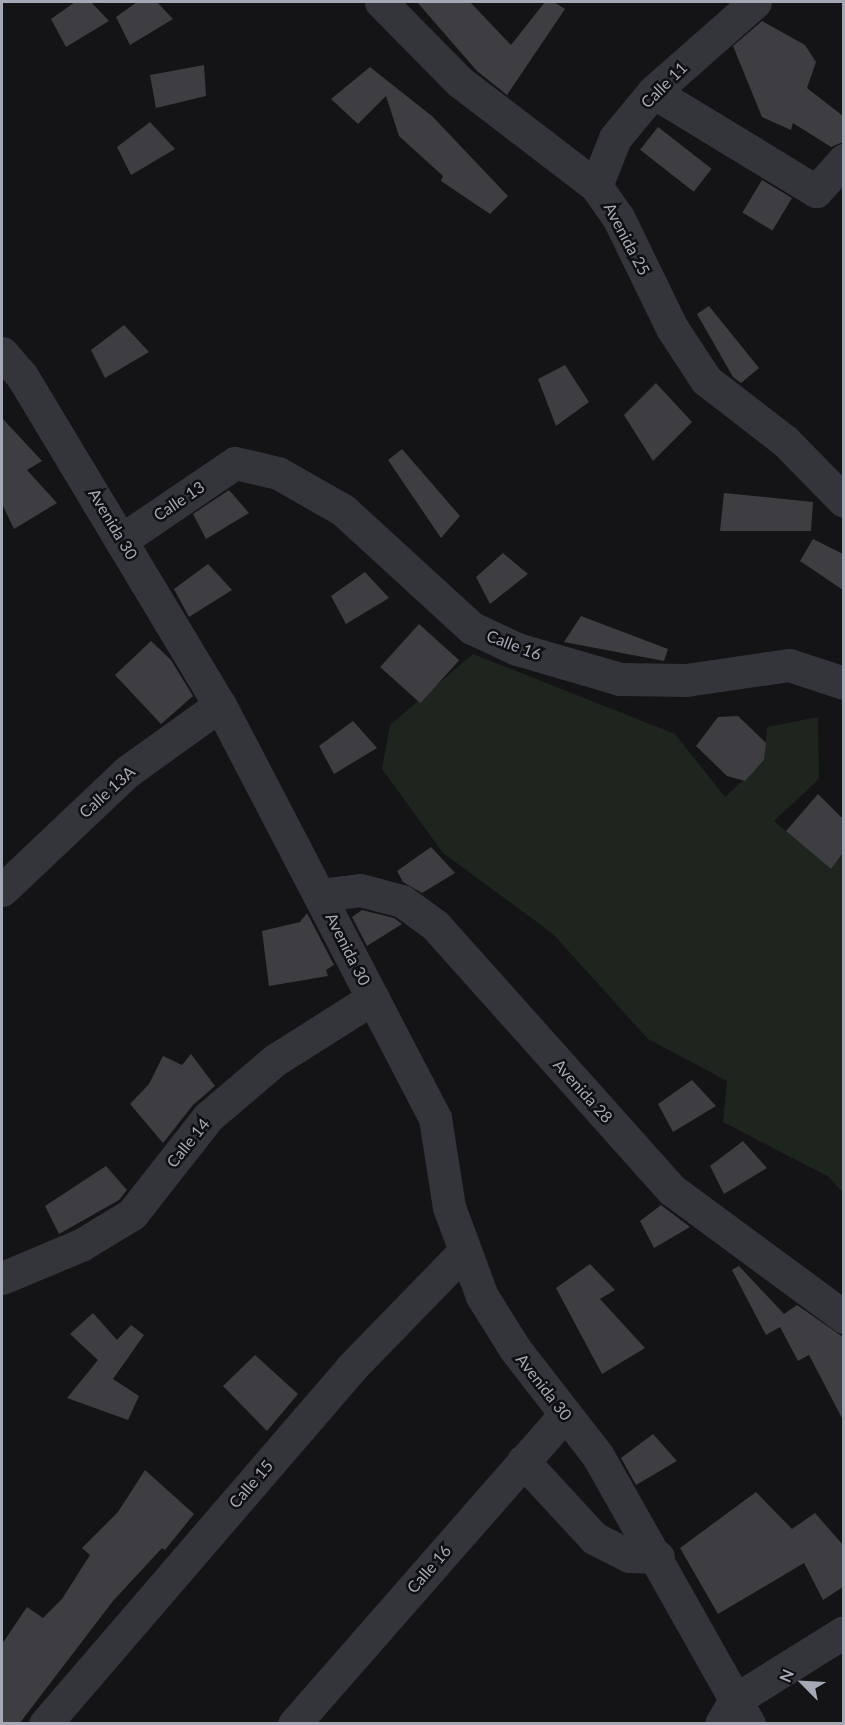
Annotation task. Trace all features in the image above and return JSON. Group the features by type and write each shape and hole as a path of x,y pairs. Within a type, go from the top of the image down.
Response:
{"street":[{"name":"Avenida 25","path":"381,2 460,82 596,186 618,218 672,328 706,380 785,441 843,501"},
{"name":"Calle 11","path":"596,186 615,138 653,92 755,2"},
{"path":"653,92 816,191 843,160"},
{"name":"Avenida 30","path":"8,374 123,539 220,705 321,895 435,1118 448,1207 482,1296 515,1349 598,1456 657,1557 735,1716"},
{"name":"Calle 13","path":"123,539 236,463"},
{"name":"Calle 16","path":"236,463 278,473 343,510 472,628 517,649 620,679 686,680 789,665 843,683"},
{"name":"Calle 13A","path":"2,890 128,771 220,705"},
{"name":"Avenida 28","path":"321,895 360,890 402,902 435,925 672,1190 843,1317"},
{"name":"Calle 14","path":"2,1278 81,1245 132,1214 208,1117 275,1060 373,998"},
{"name":"Calle 15","path":"45,1724 351,1368 464,1252"},
{"name":"Calle 16","path":"294,1724 565,1414"},
{"path":"523,1461 594,1538 629,1556 657,1557"},
{"path":"735,1716 843,1632"}],"shaded area":[{"path":"473,654 675,734 725,797 764,761 767,727 818,717 819,779 774,821 831,869 843,854 843,1193 829,1177 723,1122 727,1081 648,1039 553,934 443,853 382,769 390,725"}],"building":[{"path":"75,2 91,2 109,21 66,47 51,19"},
{"path":"137,2 157,2 173,19 130,45 116,17"},
{"path":"417,2 470,2 511,45 545,2 554,2 565,9 507,95 477,71"},
{"path":"762,21 805,45 816,62 807,88 843,116 843,142 831,147 793,123 791,130 762,117 733,46"},
{"path":"204,65 206,96 156,108 150,75"},
{"path":"370,67 433,117 508,196 490,214 441,181 443,176 399,136 386,96 358,124 331,99"},
{"path":"150,122 175,149 131,175 117,147"},
{"path":"658,127 712,169 694,192 640,150"},
{"path":"762,180 792,198 772,231 742,213"},
{"path":"709,306 759,368 741,383 733,377 697,314"},
{"path":"124,325 149,352 105,378 91,350"},
{"path":"565,365 589,402 556,426 538,379"},
{"path":"656,383 692,422 653,461 624,415"},
{"path":"2,418 42,461 27,470 57,503 14,529 2,504"},
{"path":"402,449 460,516 441,538 388,460"},
{"path":"229,490 249,513 206,539 193,514"},
{"path":"724,493 813,502 811,531 720,531"},
{"path":"813,539 843,554 843,590 800,561"},
{"path":"503,553 528,574 490,604 476,577"},
{"path":"208,564 232,590 189,617 174,589"},
{"path":"365,572 389,598 346,624 331,596"},
{"path":"581,616 668,649 664,661 564,642"},
{"path":"419,624 459,660 420,703 380,667"},
{"path":"151,641 171,660 193,696 161,724 115,675"},
{"path":"738,716 766,743 764,760 745,781 727,776 696,746 718,717"},
{"path":"353,721 377,748 334,774 319,746"},
{"path":"818,794 843,819 843,853 831,869 786,831"},
{"path":"431,847 455,873 422,893 403,882 397,871"},
{"path":"362,910 394,918 402,924 367,946 352,917"},
{"path":"307,913 334,965 326,970 328,976 269,986 262,931 300,922"},
{"path":"191,1054 215,1086 193,1105 163,1143 130,1104 149,1084 163,1056 182,1065"},
{"path":"692,1080 716,1106 673,1132 658,1104"},
{"path":"743,1141 767,1168 724,1194 710,1166"},
{"path":"106,1166 127,1190 119,1200 59,1234 45,1206"},
{"path":"661,1205 690,1227 654,1248 640,1221"},
{"path":"590,1264 615,1290 600,1299 645,1348 602,1374 556,1288"},
{"path":"739,1266 784,1314 797,1305 843,1337 843,1420 809,1355 798,1361 780,1327 766,1335 732,1270"},
{"path":"93,1313 117,1340 131,1325 144,1335 113,1379 139,1396 128,1420 67,1398 98,1360 70,1334"},
{"path":"255,1355 298,1394 267,1431 223,1386"},
{"path":"653,1434 677,1461 636,1485 621,1458"},
{"path":"145,1470 194,1514 165,1550 162,1548 113,1601 19,1724 2,1724 2,1644 27,1607 43,1618 62,1599 90,1555 82,1548 118,1512"},
{"path":"756,1492 792,1529 815,1513 843,1545 843,1587 823,1600 804,1563 718,1614 680,1548"}]}
